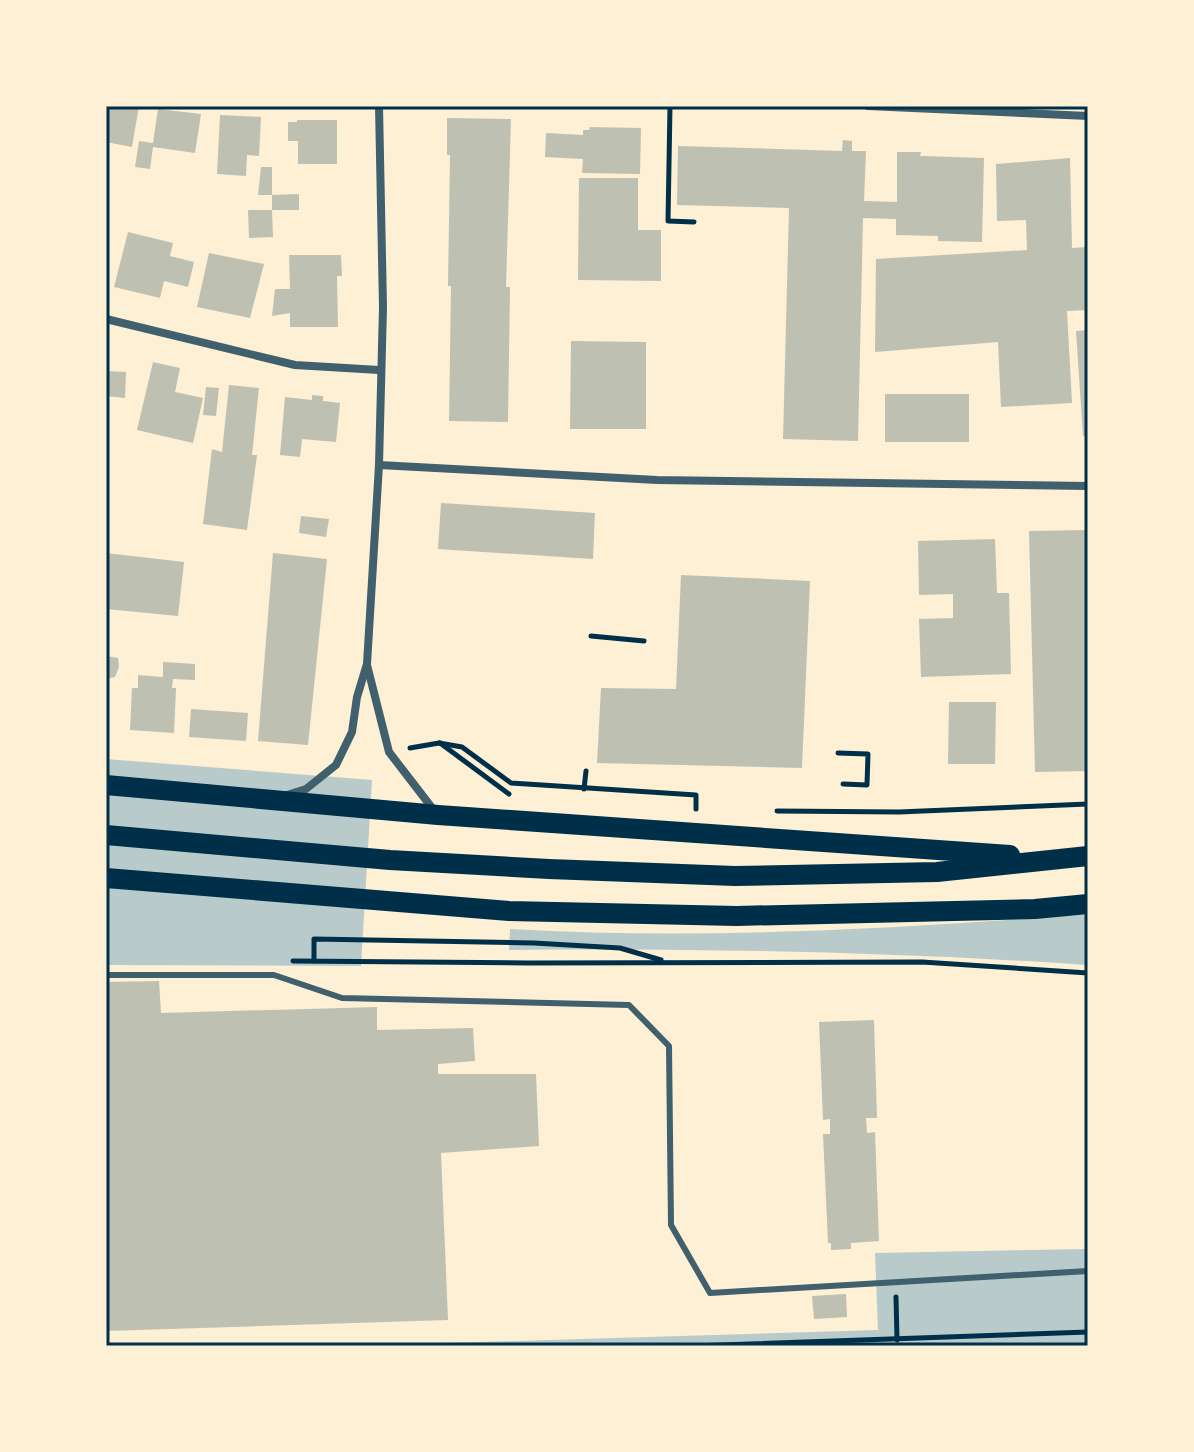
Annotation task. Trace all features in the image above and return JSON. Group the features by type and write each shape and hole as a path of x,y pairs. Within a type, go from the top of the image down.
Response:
{"main road":[{"path":"106,785 438,815 1053,859"},
{"path":"106,835 390,860 735,876 937,872 1088,856"},
{"path":"106,878 509,911 737,916 1035,909 1088,904"},
{"path":"106,887 151,881"}],"street":[{"path":"272,800 306,789 336,765 352,732 357,697 367,664 379,465 379,370 383,307 379,106"},
{"path":"868,106 1088,116"},
{"path":"106,319 295,365 379,370"},
{"path":"379,465 657,480 1088,486"},
{"path":"367,664 389,752 438,815"}],"lane":[{"path":"106,975 274,975 342,998 629,1005 669,1046 671,1225 710,1293 1088,1271"}],"path":[{"path":"670,106 668,221 694,222"},
{"path":"591,636 644,641"},
{"path":"439,743 506,794 517,795"},
{"path":"389,752 439,743 462,747 511,783 696,795 696,810 711,810"},
{"path":"838,753 868,754 867,785 843,784"},
{"path":"584,789 586,771"},
{"path":"774,811 899,812 1088,804"},
{"path":"314,961 314,939 534,943 620,948 668,961"},
{"path":"282,960 922,962 1088,973"},
{"path":"896,1283 897,1340"},
{"path":"693,1346 1088,1332"}],"shaded area":[{"path":"106,759 372,780 361,966 106,965"},
{"path":"1088,914 1088,965 798,952 509,950 510,929 727,933 944,924"},
{"path":"1088,1249 1088,1346 346,1346 878,1330 875,1253"}],"building":[{"path":"106,106 139,106 132,147 106,142"},
{"path":"158,109 201,114 195,153 153,147 150,169 135,167 139,141 153,143"},
{"path":"220,115 261,117 259,156 247,155 246,176 217,174"},
{"path":"447,118 511,119 506,287 510,287 508,422 449,421 451,286 448,286 450,155 447,155"},
{"path":"337,120 337,164 298,164 298,141 288,141 288,122"},
{"path":"590,127 641,128 640,174 582,173 583,159 545,157 546,133 583,135 583,130"},
{"path":"843,140 852,141 852,151 866,151 864,201 897,202 897,152 921,152 920,156 984,158 982,242 938,241 938,236 896,235 896,219 863,218 858,441 783,439 789,208 677,205 678,146 842,151"},
{"path":"1070,158 1072,248 1088,247 1088,310 1067,311 1072,403 1001,407 998,342 875,352 876,259 1027,250 1026,220 997,221 996,164"},
{"path":"261,167 272,167 272,195 258,195"},
{"path":"579,178 638,178 638,230 661,230 661,281 578,280"},
{"path":"299,194 299,210 272,210 272,195"},
{"path":"248,210 272,210 273,237 249,238"},
{"path":"128,232 173,243 170,256 194,262 188,287 164,281 160,298 114,287"},
{"path":"209,253 264,264 250,318 197,307"},
{"path":"289,255 341,255 342,276 337,276 338,327 290,327 290,313 272,316 275,289 290,289"},
{"path":"1088,330 1088,436 1083,436 1076,331"},
{"path":"571,341 646,342 646,429 570,429"},
{"path":"153,362 180,368 175,392 203,398 193,443 137,430"},
{"path":"106,371 126,372 125,398 106,396"},
{"path":"229,385 259,388 252,455 257,455 247,530 203,524 212,449 222,452"},
{"path":"206,387 219,388 216,416 203,415"},
{"path":"885,394 969,394 969,442 885,442"},
{"path":"312,395 323,396 323,401 340,403 336,442 302,439 300,457 280,455 285,397 312,400"},
{"path":"441,503 595,513 593,559 438,549"},
{"path":"301,516 329,519 326,537 299,533"},
{"path":"1088,530 1088,771 1035,772 1029,531"},
{"path":"995,539 997,593 1009,593 1011,674 921,677 919,619 953,618 953,594 919,595 918,541"},
{"path":"106,553 184,562 178,616 106,609"},
{"path":"273,553 327,559 308,745 258,741"},
{"path":"681,575 810,581 802,768 597,763 601,688 676,689"},
{"path":"106,656 118,658 119,667 115,677 106,679"},
{"path":"163,662 195,664 195,680 173,679 172,688 176,688 174,733 130,730 132,688 138,688 138,675 163,677"},
{"path":"949,702 996,702 995,764 948,764"},
{"path":"191,709 248,713 246,741 189,737"},
{"path":"159,981 161,1013 377,1007 377,1030 473,1028 475,1061 438,1064 438,1074 536,1074 539,1146 441,1153 448,1320 106,1331 106,982"},
{"path":"874,1020 877,1118 866,1118 867,1133 875,1132 879,1241 851,1243 851,1249 831,1250 831,1243 828,1243 823,1134 830,1134 830,1119 823,1120 819,1022"},
{"path":"846,1294 847,1317 814,1319 812,1296"}]}
